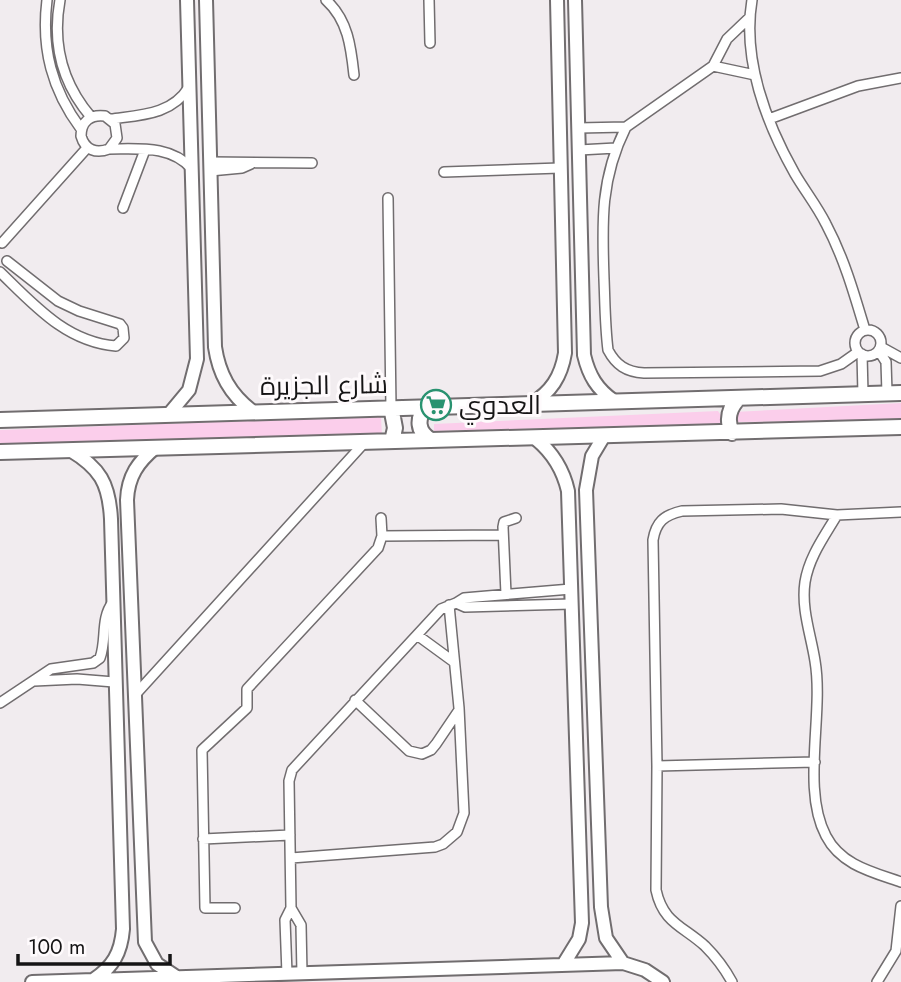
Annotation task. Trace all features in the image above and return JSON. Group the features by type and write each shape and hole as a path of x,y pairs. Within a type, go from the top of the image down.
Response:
{"main road":[{"name":"شارع الجزيرة","path":"0,420 894,393"},
{"path":"732,433 730,411 739,398"},
{"path":"391,407 395,428 392,441"},
{"path":"427,407 420,417 419,426 423,435 431,440"},
{"path":"0,452 901,427"}],"street":[{"path":"47,0 44,33 50,68 66,108 81,129"},
{"path":"60,0 56,32 61,64 77,99 91,117"},
{"path":"169,414 183,399 193,380 197,359 187,0"},
{"path":"206,0 215,346 228,386 253,411"},
{"path":"326,0 343,20 351,46 354,75"},
{"path":"429,0 430,43"},
{"path":"531,404 551,388 558,378 563,366 565,341 557,0"},
{"path":"575,0 584,355 590,376 603,393 614,401"},
{"path":"752,0 749,18 755,75 769,119 795,174 825,221 838,248 865,330"},
{"path":"749,18 727,39 713,66 626,127 616,148 604,191 602,222 608,350 613,360 622,368 644,373 820,371 841,364 860,353 874,355 880,349"},
{"path":"188,28 207,27"},
{"path":"44,33 56,32"},
{"path":"713,66 755,75"},
{"path":"769,119 858,86 901,78"},
{"path":"190,85 175,104 165,109 110,119 98,115 91,117 81,129 81,136 87,148 102,152 110,149 167,152 177,155 192,169"},
{"path":"110,119 117,131 117,138 110,149"},
{"path":"578,128 626,127"},
{"path":"7,261 48,295 68,307 120,324 124,338 116,345 107,345 61,327 40,311 0,271 7,261 6,248 1,242 87,148"},
{"path":"579,149 616,148"},
{"path":"123,208 145,150"},
{"path":"210,166 242,168 251,164 312,163"},
{"path":"444,172 560,168"},
{"path":"388,198 391,407"},
{"path":"863,394 860,353 855,342 857,336 865,330 878,333 881,337 880,349 894,393"},
{"path":"565,341 583,341"},
{"path":"197,347 215,346"},
{"path":"880,349 901,358"},
{"path":"604,436 592,456 586,490 601,907 606,938 623,963"},
{"path":"536,439 554,456 568,491 582,923 579,939 563,965"},
{"path":"135,695 365,442"},
{"path":"156,447 143,457 127,486 144,929 149,954 157,964 179,978"},
{"path":"69,449 88,461 102,477 110,497 111,519 123,929 122,945 116,960 105,972 91,981"},
{"path":"568,491 586,490"},
{"path":"732,982 705,946 667,917 659,904 656,890 655,530 668,514 682,511 781,509 837,515 901,512"},
{"path":"837,515 810,561 804,584 804,608 816,662 819,695 815,762 816,802 825,836 834,849 858,867 901,882"},
{"path":"111,519 128,518"},
{"path":"234,908 205,908 202,750 247,708 247,689 378,548 382,536 381,518"},
{"path":"506,594 504,522 516,518"},
{"path":"382,536 503,535"},
{"path":"287,974 285,920 291,908 289,780 292,769 441,609 461,598 571,589"},
{"path":"0,703 51,669 93,663 100,659 104,619 113,602"},
{"path":"453,604 462,607 572,604"},
{"path":"290,858 435,848 457,832 464,813 460,708 454,663 453,604"},
{"path":"417,635 454,663"},
{"path":"34,681 77,679 114,682"},
{"path":"355,700 409,751 422,754 436,744 460,708"},
{"path":"657,766 815,762"},
{"path":"203,839 290,835"},
{"path":"877,982 896,951 901,906"},
{"path":"582,908 601,907"},
{"path":"291,908 301,925 302,974"},
{"path":"123,929 144,929"},
{"path":"32,982 287,974 421,976 623,963 645,970 663,982"}],"shaded area":[{"path":"901,403 901,420 733,422 734,412"},
{"path":"718,411 727,424 434,431 434,424"},
{"path":"381,416 382,436 0,446 0,430"}],"place":[{"name":"العدوي","path":"436,405"}]}
